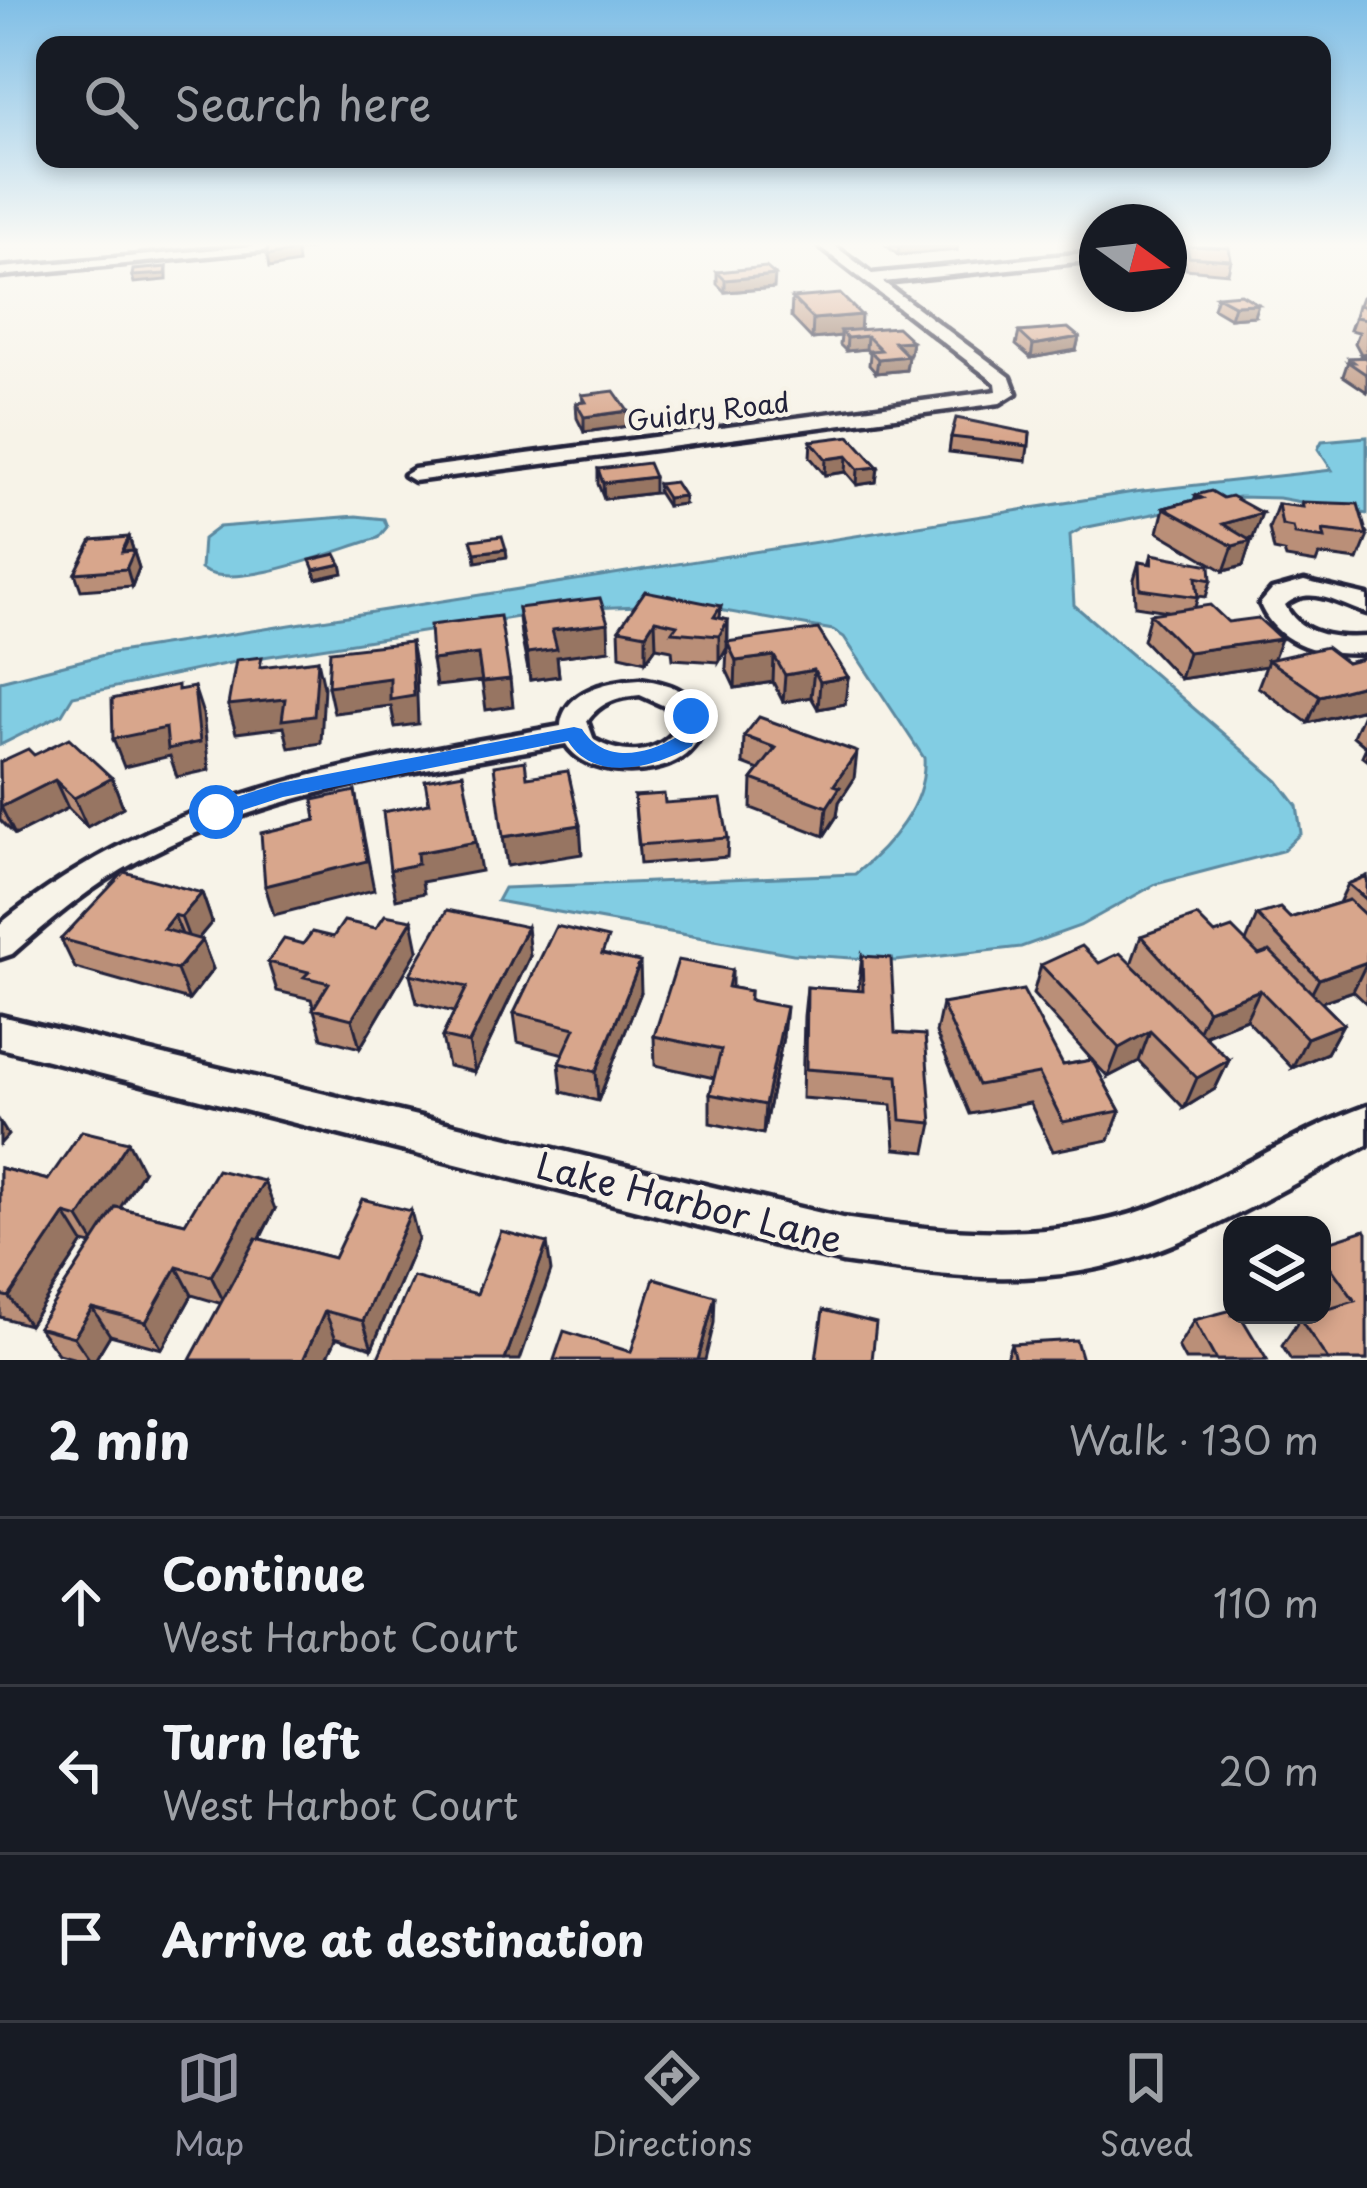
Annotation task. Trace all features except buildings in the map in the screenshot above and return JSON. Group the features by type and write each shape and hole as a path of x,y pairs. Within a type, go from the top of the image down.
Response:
{"street":[{"name":"Guidry Road","path":"414,475 994,400 1007,393 1004,381 909,309"},
{"path":"1367,606 1334,592 1300,589 1276,597 1272,604 1283,623 1314,640 1367,645"},
{"path":"0,944 52,899 106,864 216,812 280,790 574,733"},
{"name":"Lake Harbor Lane","path":"0,1032 842,1240 926,1251 1001,1255 1082,1249 1141,1234 1367,1124"}],"water":[{"path":"1367,437 1367,514 1279,498 1238,497 1083,528 1070,535 1074,605 1278,781 1297,806 1301,833 1282,851 1156,884 1080,926 1021,947 896,961 793,954 497,901 504,888 855,874 881,851 912,808 924,758 844,637 833,630 685,604 569,609 244,660 73,696 62,714 0,745 0,681 112,653 1134,492 1332,470 1318,449 1322,441"},
{"path":"356,516 384,519 387,527 378,538 261,573 216,575 201,569 203,539 219,527"}],"route":[{"path":"216,812 280,790 574,733 581,745 613,761 654,759 685,741 691,716"}]}
